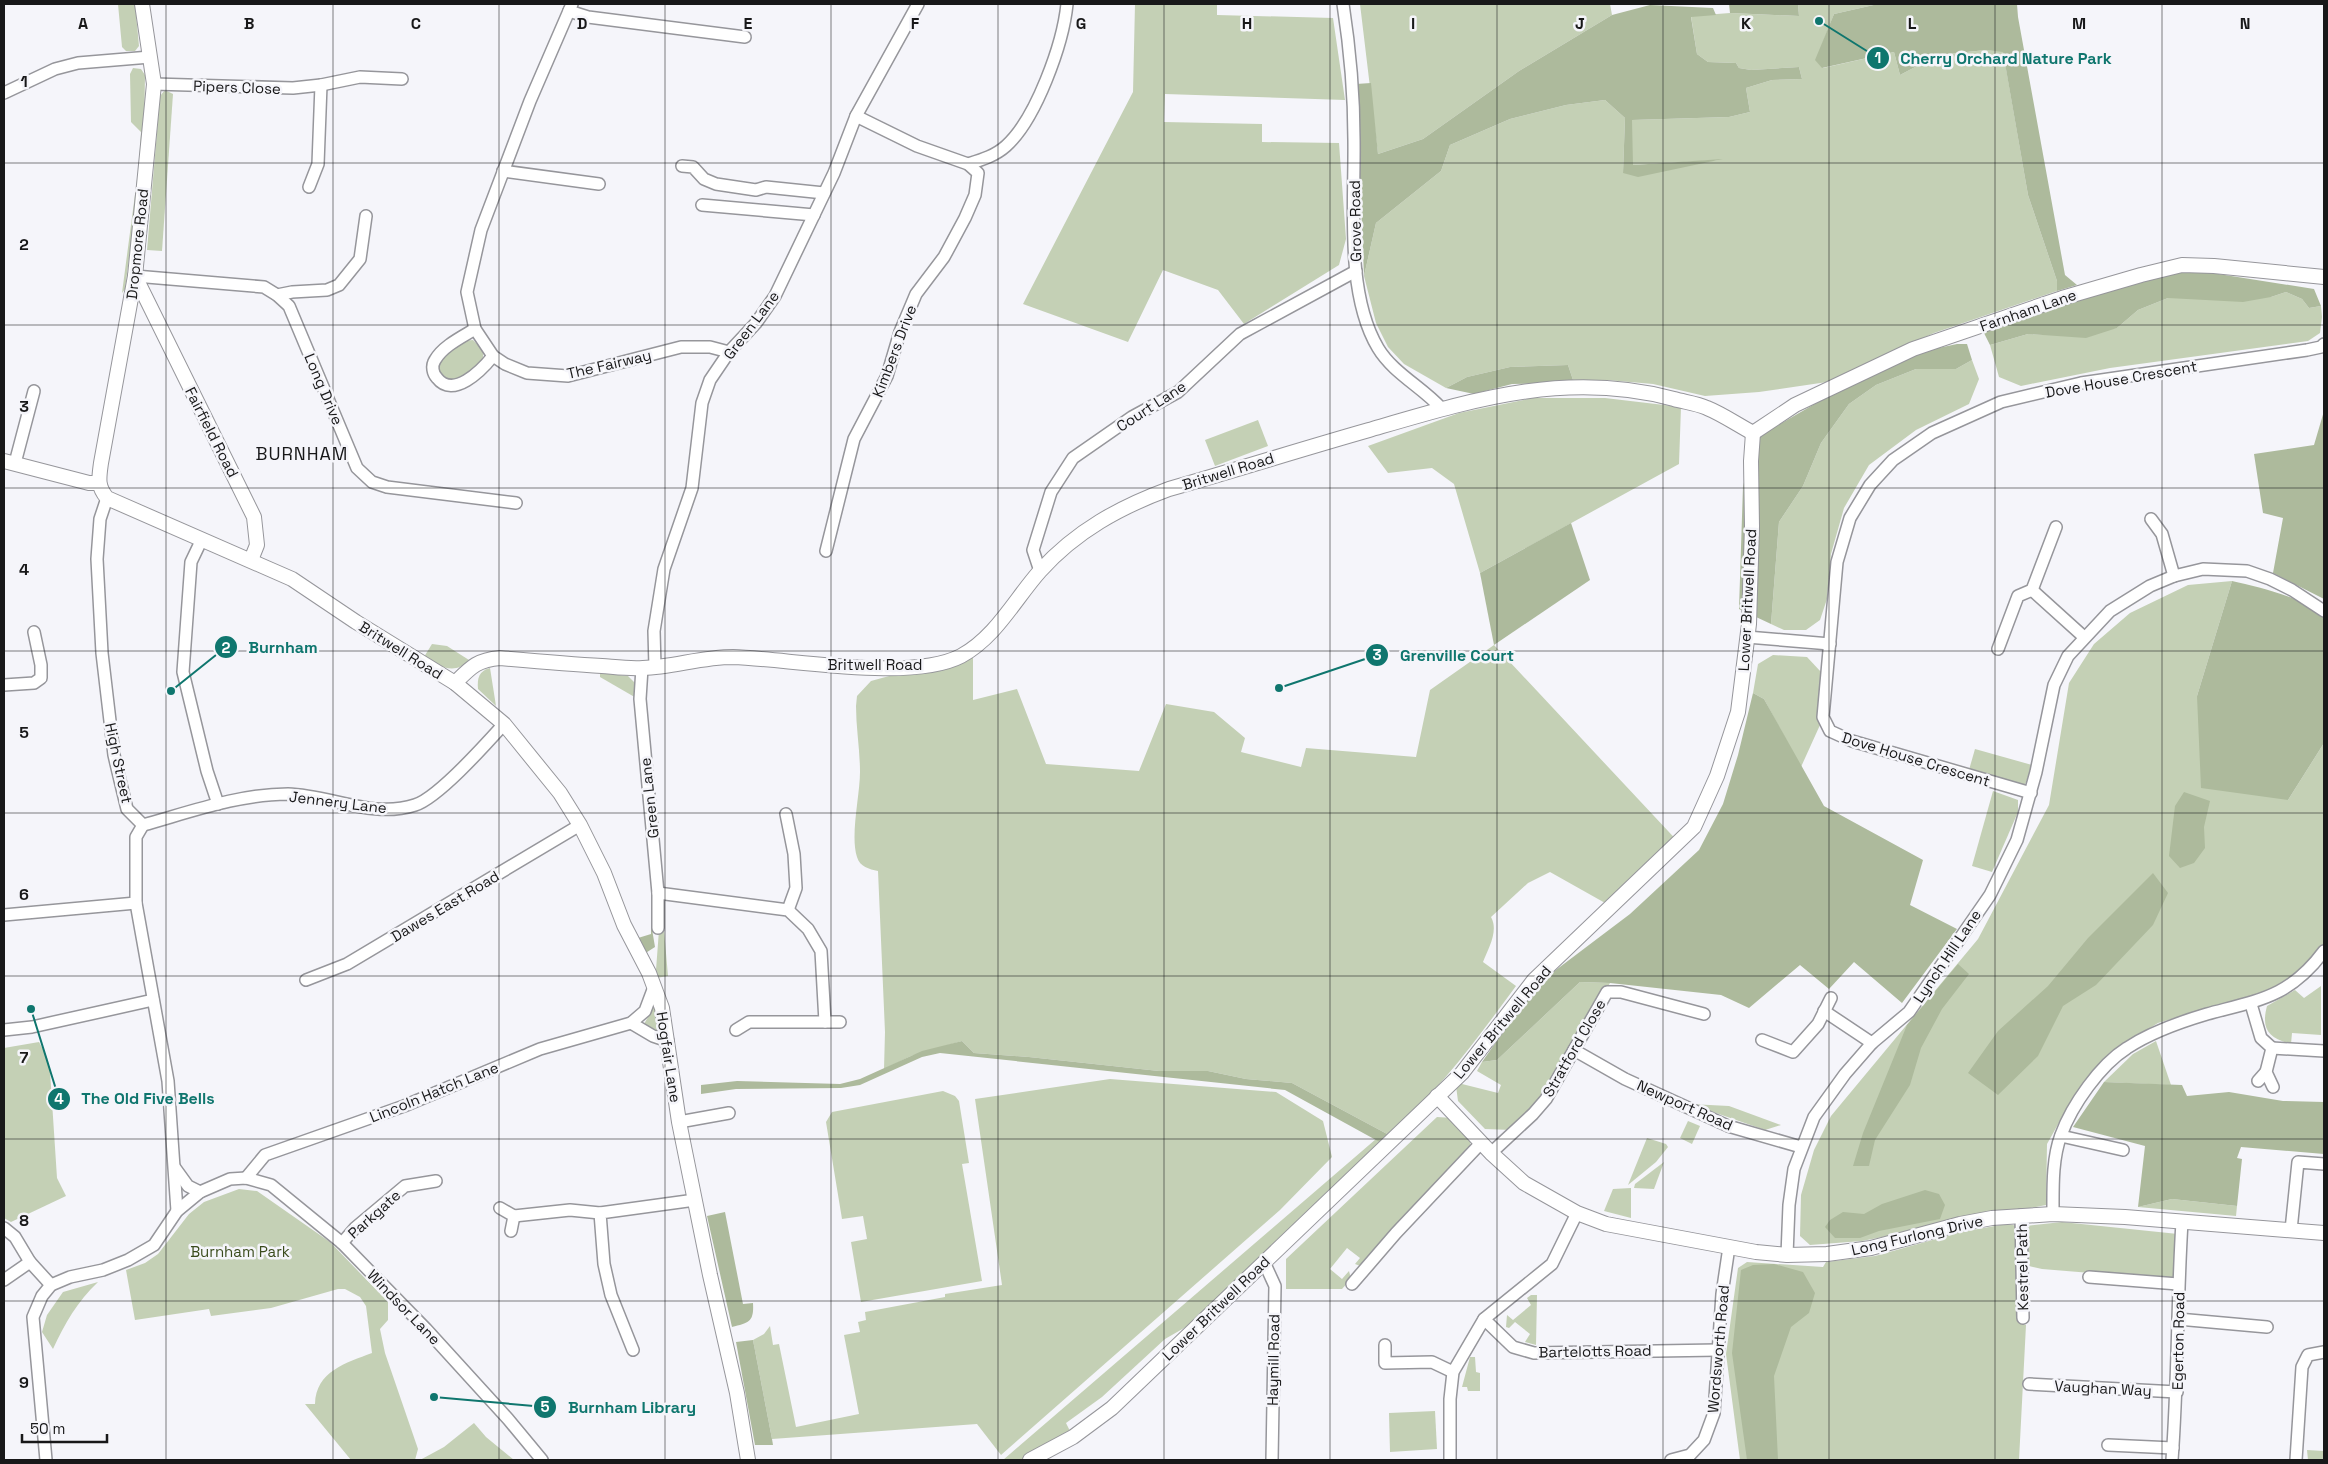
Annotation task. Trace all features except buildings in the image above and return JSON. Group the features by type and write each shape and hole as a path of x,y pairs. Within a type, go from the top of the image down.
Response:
{"street":[{"name":"Dropmore Road","path":"98,483 135,276 154,84 142,4"},
{"name":"Green Lane","path":"658,928 658,893 640,699 648,668 664,569 692,488 702,403 710,380 729,352 756,323 775,296 824,193 856,116 918,4"},
{"path":"856,116 917,146 968,164 990,157 1006,146 1043,91 1066,17 1067,4"},
{"name":"Grove Road","path":"1343,4 1352,61 1356,271 1360,306 1367,328 1379,350 1404,376 1429,394 1441,408"},
{"name":"The Fairway","path":"729,352 710,347 681,347 568,376 527,374 493,356 475,329 467,292 481,230 530,101 570,7 588,17 745,37"},
{"path":"4,93 55,69 78,63 150,57"},
{"name":"Pipers Close","path":"154,84 293,88 321,85 360,77 402,80"},
{"path":"309,186 318,164 321,85"},
{"name":"Kimbers Drive","path":"826,551 854,439 887,376 900,332 916,294 944,257 975,194 978,173 968,164"},
{"path":"682,166 694,167 704,179 716,184 756,190 766,187 824,193"},
{"path":"503,171 599,184"},
{"path":"702,205 814,215"},
{"path":"277,295 327,290 339,285 360,259 366,216"},
{"name":"Farnham Lane","path":"1753,433 1795,406 1913,349 2062,298 2141,274 2182,265 2214,266 2324,278"},
{"name":"Court Lane","path":"1040,571 1033,550 1051,492 1073,458 1132,417 1178,392 1240,334 1356,271"},
{"name":"Long Drive","path":"135,276 264,287 290,306 357,468 372,482 387,487 516,503"},
{"name":"Fairfield Road","path":"135,276 254,516 256,545 251,560"},
{"path":"130,307 142,305 150,309"},
{"path":"475,329 439,355 433,363 433,374 442,385 449,387 459,385 485,366 493,356"},
{"name":"Dove House Crescent","path":"2031,793 1852,742 1830,731 1823,717 1837,562 1850,518 1870,484 1893,460 1932,433 2000,402 2081,383 2307,350 2321,347 2324,344"},
{"name":"Britwell Road","path":"107,498 292,579 356,622 455,683 471,667 484,659 500,658 648,668 730,657 867,667 906,667 934,664 960,656 981,642 993,631 1040,571 1083,532 1133,502 1169,489 1441,408 1508,393 1548,388 1627,390 1658,395 1706,408 1753,433"},
{"path":"34,391 9,462 89,483 98,483 107,498"},
{"path":"19,399 31,403"},
{"name":"Lower Britwell Road","path":"1030,1460 1074,1436 1112,1408 1394,1140 1462,1073 1534,980 1694,827 1718,776 1738,712 1748,637 1753,433"},
{"name":"High Street","path":"107,498 100,519 97,560 102,653 116,764 127,809 143,825"},
{"path":"2151,519 2162,534 2174,576"},
{"path":"1998,649 2018,596 2032,590 2056,528"},
{"path":"202,539 191,562 182,672 206,771 218,804"},
{"name":"Lynch Hill Lane","path":"1787,1255 1791,1187 1794,1169 1814,1117 1845,1074 1872,1043 1909,1012 1990,895 2017,840 2031,793 2054,685 2068,656 2110,611 2150,586 2174,576 2203,569 2247,571 2292,590 2324,611"},
{"path":"2032,590 2084,637"},
{"path":"4,685 34,683 41,678 41,665 34,632"},
{"path":"1748,637 1830,644"},
{"name":"Hogfair Lane","path":"455,683 504,724 560,793 580,826 604,873 624,925 662,1008 679,1122 694,1200 737,1393 748,1460"},
{"name":"Jennery Lane","path":"143,825 218,804 266,795 289,794 315,797 357,807 391,809 416,805 435,794 504,724"},
{"path":"786,814 794,854 796,888 788,910"},
{"path":"143,825 136,837 136,903 168,1081 177,1211"},
{"name":"Dawes East Road","path":"306,980 347,964 580,826"},
{"path":"658,893 788,910 808,929 821,951 825,1022"},
{"path":"8,914 136,903"},
{"path":"2053,1214 2053,1178 2061,1136 2080,1099 2101,1071 2126,1048 2159,1031 2207,1014 2251,1004 2276,994 2302,977 2324,951"},
{"name":"Lincoln Hatch Lane","path":"246,1178 264,1155 404,1106 540,1049 630,1023 645,1011 654,987"},
{"name":"Stratford Close","path":"1352,1284 1408,1220 1486,1148 1533,1114 1546,1099 1607,992 1621,992 1704,1014"},
{"path":"1762,1040 1793,1052 1818,1024 1831,998"},
{"path":"4,1030 32,1027 153,1000"},
{"path":"2251,1004 2261,1038 2272,1048 2324,1051"},
{"path":"1824,1011 1872,1043"},
{"path":"736,1030 750,1022 840,1022"},
{"path":"630,1023 653,1036 668,1041"},
{"path":"2258,1081 2266,1072 2272,1048"},
{"name":"Newport Road","path":"1574,1050 1625,1079 1728,1126 1801,1147"},
{"path":"2266,1072 2272,1087"},
{"name":"Long Furlong Drive","path":"1437,1096 1486,1148 1524,1183 1577,1213 1606,1224 1729,1247 1787,1255 1826,1254 1871,1248 1960,1224 2021,1215 2053,1214 2324,1233"},
{"path":"679,1122 729,1113"},
{"path":"2061,1136 2094,1145 2123,1150"},
{"path":"2291,1230 2298,1162 2324,1164"},
{"path":"175,1168 188,1186 200,1192"},
{"path":"46,1460 33,1317 42,1296 51,1285 70,1277 103,1270 128,1260 154,1245 177,1211 200,1192 230,1179 246,1178"},
{"name":"Windsor Lane","path":"246,1178 271,1185 342,1243 426,1329 508,1419 542,1460"},
{"name":"Parkgate","path":"342,1243 355,1228 405,1186 436,1181"},
{"path":"500,1208 514,1216 570,1210 600,1213 694,1200"},
{"path":"600,1213 604,1264 611,1295 633,1350"},
{"path":"1450,1460 1450,1399 1453,1372 1484,1319 1552,1264 1577,1213"},
{"name":"Kestrel Path","path":"2021,1215 2023,1318"},
{"path":"511,1231 514,1216"},
{"name":"Egerton Road","path":"2172,1460 2177,1392 2178,1284 2182,1222"},
{"path":"4,1228 15,1237 30,1262 51,1285"},
{"name":"Wordsworth Road","path":"1671,1460 1690,1455 1704,1440 1714,1413 1722,1294 1729,1247"},
{"path":"4,1280 30,1262"},
{"name":"Haymill Road","path":"1264,1262 1274,1286 1272,1460"},
{"path":"2089,1277 2178,1284"},
{"name":"Bartelotts Road","path":"1484,1319 1513,1347 1534,1353 1718,1350"},
{"path":"2178,1319 2267,1327"},
{"path":"1385,1345 1385,1363 1432,1362 1453,1372"},
{"path":"2296,1460 2302,1366 2308,1355 2324,1352"},
{"name":"Vaughan Way","path":"2029,1384 2177,1392"},
{"path":"2108,1445 2173,1448"}],"green space":[{"path":"118,4 135,4 139,46 135,51 126,51 122,47"},
{"path":"1135,4 1217,4 1217,15 1333,18 1345,100 1165,94 1164,122 1262,124 1262,142 1339,143 1346,239 1339,265 1244,324 1218,290 1163,270 1128,342 1023,304 1133,92"},
{"path":"1360,4 1610,4 1612,15 1519,71 1423,139 1378,154"},
{"path":"1729,4 1798,4 1799,16 1730,13"},
{"path":"1798,4 1878,4 1834,14 1816,60 1823,68 1894,52 1900,75 1938,55 1986,50 2003,51 2028,195 2057,281 2057,291 1934,333 1827,382 1759,392 1705,396 1653,384 1607,380 1578,380 1574,383 1568,365 1510,367 1467,377 1446,388 1404,364 1388,347 1376,323 1364,276 1376,223 1441,171 1450,145 1510,119 1566,105 1605,100 1625,118 1623,173 1718,160 1632,165 1632,120 1729,117 1750,112 1746,88 1772,80 1802,79 1799,67 1751,70 1739,68 1736,63 1708,62 1697,54 1691,16 1730,13 1799,16"},
{"path":"1878,4 2017,4 2065,275 2077,285 2057,291 2057,281 2028,195 2003,52 1986,50 1938,55 1900,75 1894,52 1822,68 1815,60 1834,14"},
{"path":"1650,5 1713,8 1716,15 1691,17 1697,54 1708,62 1736,63 1739,68 1751,70 1799,67 1802,79 1772,80 1746,88 1750,112 1729,117 1632,120 1633,165 1723,159 1638,177 1623,173 1625,118 1605,100 1566,105 1510,119 1450,145 1441,171 1376,223 1364,276 1356,84 1371,83 1378,154 1423,139 1519,71 1612,15"},
{"path":"133,68 141,69 145,75 144,135 125,289 122,293 139,164 141,132 131,122 130,74"},
{"path":"165,90 173,94 162,251 147,250 160,96"},
{"path":"2187,269 2314,289 2321,306 2309,308 2302,299 2286,292 2243,302 2168,298 2138,310 2117,328 2086,338 2028,334 1990,345 1983,331 2075,299"},
{"path":"2286,292 2302,299 2309,308 2321,306 2320,333 2308,341 2110,368 2021,386 1999,377 1990,345 2028,334 2054,335 2117,328 2138,310 2168,298 2271,297"},
{"path":"473,340 484,351 482,362 457,380 447,380 439,371 440,360 463,341"},
{"path":"1957,344 1967,344 1972,360 1956,369 1916,369 1876,385 1849,404 1821,443 1803,486 1779,522 1771,624 1739,609 1743,486 1756,438 1837,391 1915,353"},
{"path":"1972,360 1979,379 1969,404 1916,430 1869,465 1844,508 1831,554 1827,599 1820,620 1806,630 1784,630 1771,624 1779,522 1803,486 1821,443 1849,404 1876,385 1916,369 1956,369"},
{"path":"1568,365 1574,383 1512,384 1474,394 1446,388 1467,377 1510,367"},
{"path":"1533,398 1605,398 1681,407 1679,464 1480,573 1454,484 1432,468 1388,473 1368,446 1459,413"},
{"path":"2324,411 2324,599 2273,573 2283,518 2263,513 2254,454 2314,445"},
{"path":"1258,420 1268,446 1215,466 1205,440"},
{"path":"1571,523 1590,580 1494,645 1480,573"},
{"path":"2232,581 2197,696 2288,800 2324,743 2324,941 2322,947 2290,984 2158,1023 2110,1053 2075,1094 2047,1144 2046,1205 1862,1241 1810,1245 1800,1236 1801,1195 1814,1150 1831,1116 1978,939 2049,805 2069,683 2094,644 2130,613 2188,585"},
{"path":"2232,581 2293,598 2315,610 2324,618 2324,743 2288,800 2201,788 2197,696"},
{"path":"432,644 447,646 469,660 458,668 446,668 435,664 424,657"},
{"path":"1494,645 1683,847 1614,908 1550,872 1528,883 1491,917 1494,928 1493,934 1483,962 1516,986 1472,1045 1441,1082 1389,1135 1292,1083 1246,1079 1208,1071 1159,1071 974,1053 962,1041 911,1056 884,1069 885,1032 878,871 860,863 855,848 855,827 860,781 856,706 857,696 871,681 973,653 973,700 1017,689 1046,764 1139,771 1166,704 1214,712 1245,738 1241,752 1301,767 1306,748 1416,757 1430,690"},
{"path":"1773,655 1807,657 1821,672 1820,725 1801,767 1764,699 1753,693 1758,664"},
{"path":"490,668 496,706 478,689 480,675 483,671"},
{"path":"600,673 628,676 639,687 638,699 600,677"},
{"path":"1753,693 1764,699 1824,806 1923,860 1910,905 1957,929 1902,1003 1854,962 1829,989 1800,965 1749,1008 1721,995 1610,983 1580,982 1497,1060 1482,1062 1536,985 1630,914 1699,850 1723,804 1738,755"},
{"path":"1975,749 2032,765 2025,785 1969,770"},
{"path":"1993,791 2018,800 2018,812 1992,872 1972,866"},
{"path":"2184,792 2210,801 2204,827 2205,848 2194,863 2180,868 2169,856 2175,806"},
{"path":"2153,873 2168,893 2153,925 2096,985 2063,1006 2038,1056 1998,1095 1968,1073 1998,1031 2048,986 2088,938"},
{"path":"651,923 655,947 644,954 638,938 651,934"},
{"path":"659,930 664,930 668,976 656,978 654,973 656,970"},
{"path":"1958,964 1969,974 1942,1009 1921,1048 1910,1085 1875,1140 1869,1166 1853,1166 1863,1133 1907,1025"},
{"path":"1580,982 1610,983 1542,1100 1512,1130 1485,1129 1458,1101 1456,1086 1458,1083 1498,1093 1501,1085 1477,1071 1482,1062 1497,1060"},
{"path":"2321,986 2321,1035 2292,1033 2291,1044 2277,1039 2268,1031 2265,1021 2267,1006 2295,990 2304,998"},
{"path":"655,1005 660,1032 644,1024"},
{"path":"962,1041 974,1053 1159,1071 1208,1071 1246,1079 1292,1083 1389,1135 1385,1145 1285,1090 940,1053 922,1057 860,1085 841,1088 736,1089 701,1094 701,1085 737,1081 840,1084 860,1079 922,1051"},
{"path":"2156,1041 2171,1085 2104,1082 2133,1054"},
{"path":"39,1042 47,1057 50,1071 57,1178 66,1196 11,1222 4,1218 4,1048"},
{"path":"1110,1079 1276,1092 1323,1121 1332,1157 1280,1210 1001,1455 977,1424 772,1439 753,1340 764,1334 770,1326 773,1345 779,1344 796,1427 859,1414 844,1335 860,1332 858,1322 866,1320 865,1312 945,1297 945,1294 1002,1285 975,1099"},
{"path":"2104,1082 2182,1085 2187,1096 2229,1092 2283,1101 2324,1102 2324,1154 2241,1147 2237,1158 2242,1159 2237,1206 2172,1199 2138,1207 2145,1146 2073,1127"},
{"path":"943,1091 955,1096 959,1101 969,1163 962,1164 982,1281 861,1302 851,1242 867,1239 863,1216 842,1219 826,1122 832,1112"},
{"path":"1690,1104 1729,1106 1781,1125 1765,1130"},
{"path":"1437,1117 1453,1118 1471,1139 1469,1151 1363,1267 1355,1264 1360,1258 1347,1248 1330,1269 1342,1279 1349,1271 1351,1279 1342,1289 1286,1289 1286,1259"},
{"path":"1688,1121 1700,1126 1692,1144 1680,1138"},
{"path":"1647,1138 1666,1144 1668,1147 1656,1162 1628,1185"},
{"path":"1376,1139 1385,1145 1198,1320 1165,1339 1102,1397 1066,1423 1071,1433 1024,1460 1003,1460"},
{"path":"1664,1162 1654,1189 1634,1188 1635,1184"},
{"path":"1631,1188 1631,1218 1604,1211 1613,1189"},
{"name":"Burnham Park","path":"239,1189 257,1191 330,1242 388,1302 388,1320 380,1329 385,1353 418,1449 415,1460 351,1460 305,1404 315,1404 321,1384 334,1370 372,1353 366,1306 360,1297 345,1289 338,1289 271,1308 211,1316 209,1309 135,1320 126,1270 145,1263 158,1254 189,1214 204,1202"},
{"path":"1925,1190 1939,1194 1945,1205 1940,1219 1879,1231 1860,1238 1835,1238 1825,1227 1830,1220 1843,1212 1864,1214 1882,1204"},
{"path":"2172,1199 2237,1206 2236,1216 2138,1207"},
{"path":"725,1212 743,1304 753,1303 753,1314 750,1320 732,1327 707,1216"},
{"path":"2062,1222 2178,1234 2176,1280 2042,1269 2029,1266 2026,1226"},
{"path":"2006,1224 2019,1226 2018,1322 2026,1325 2019,1460 1740,1460 1726,1354 1738,1268 1747,1262 1823,1267 1826,1262 1875,1256 1961,1232"},
{"path":"1774,1264 1803,1272 1815,1293 1809,1313 1791,1327 1774,1376 1778,1460 1747,1460 1732,1353 1741,1270 1753,1265"},
{"path":"98,1282 72,1313 53,1349 42,1332 47,1315 63,1292"},
{"path":"1531,1295 1537,1295 1536,1345 1525,1342 1530,1334 1515,1322 1509,1328 1506,1327 1507,1315 1513,1320 1531,1305 1527,1298"},
{"path":"753,1340 773,1445 755,1445 736,1342"},
{"path":"1470,1357 1475,1357 1476,1372 1480,1373 1480,1391 1468,1391 1467,1387 1462,1387"},
{"path":"1435,1411 1437,1449 1390,1452 1389,1413"},
{"path":"474,1423 486,1437 514,1460 420,1460 444,1447"},
{"path":"2307,1450 2324,1451 2324,1459 2308,1460"}],"place":[{"name":"Cherry Orchard Nature Park","path":"1819,21"},
{"name":"Grenville Court","path":"1279,688"},
{"name":"Burnham","path":"171,691"},
{"name":"The Old Five Bells","path":"31,1009"},
{"name":"Burnham Library","path":"434,1397"}],"district":[{"name":"BURNHAM","path":"302,453"}]}
